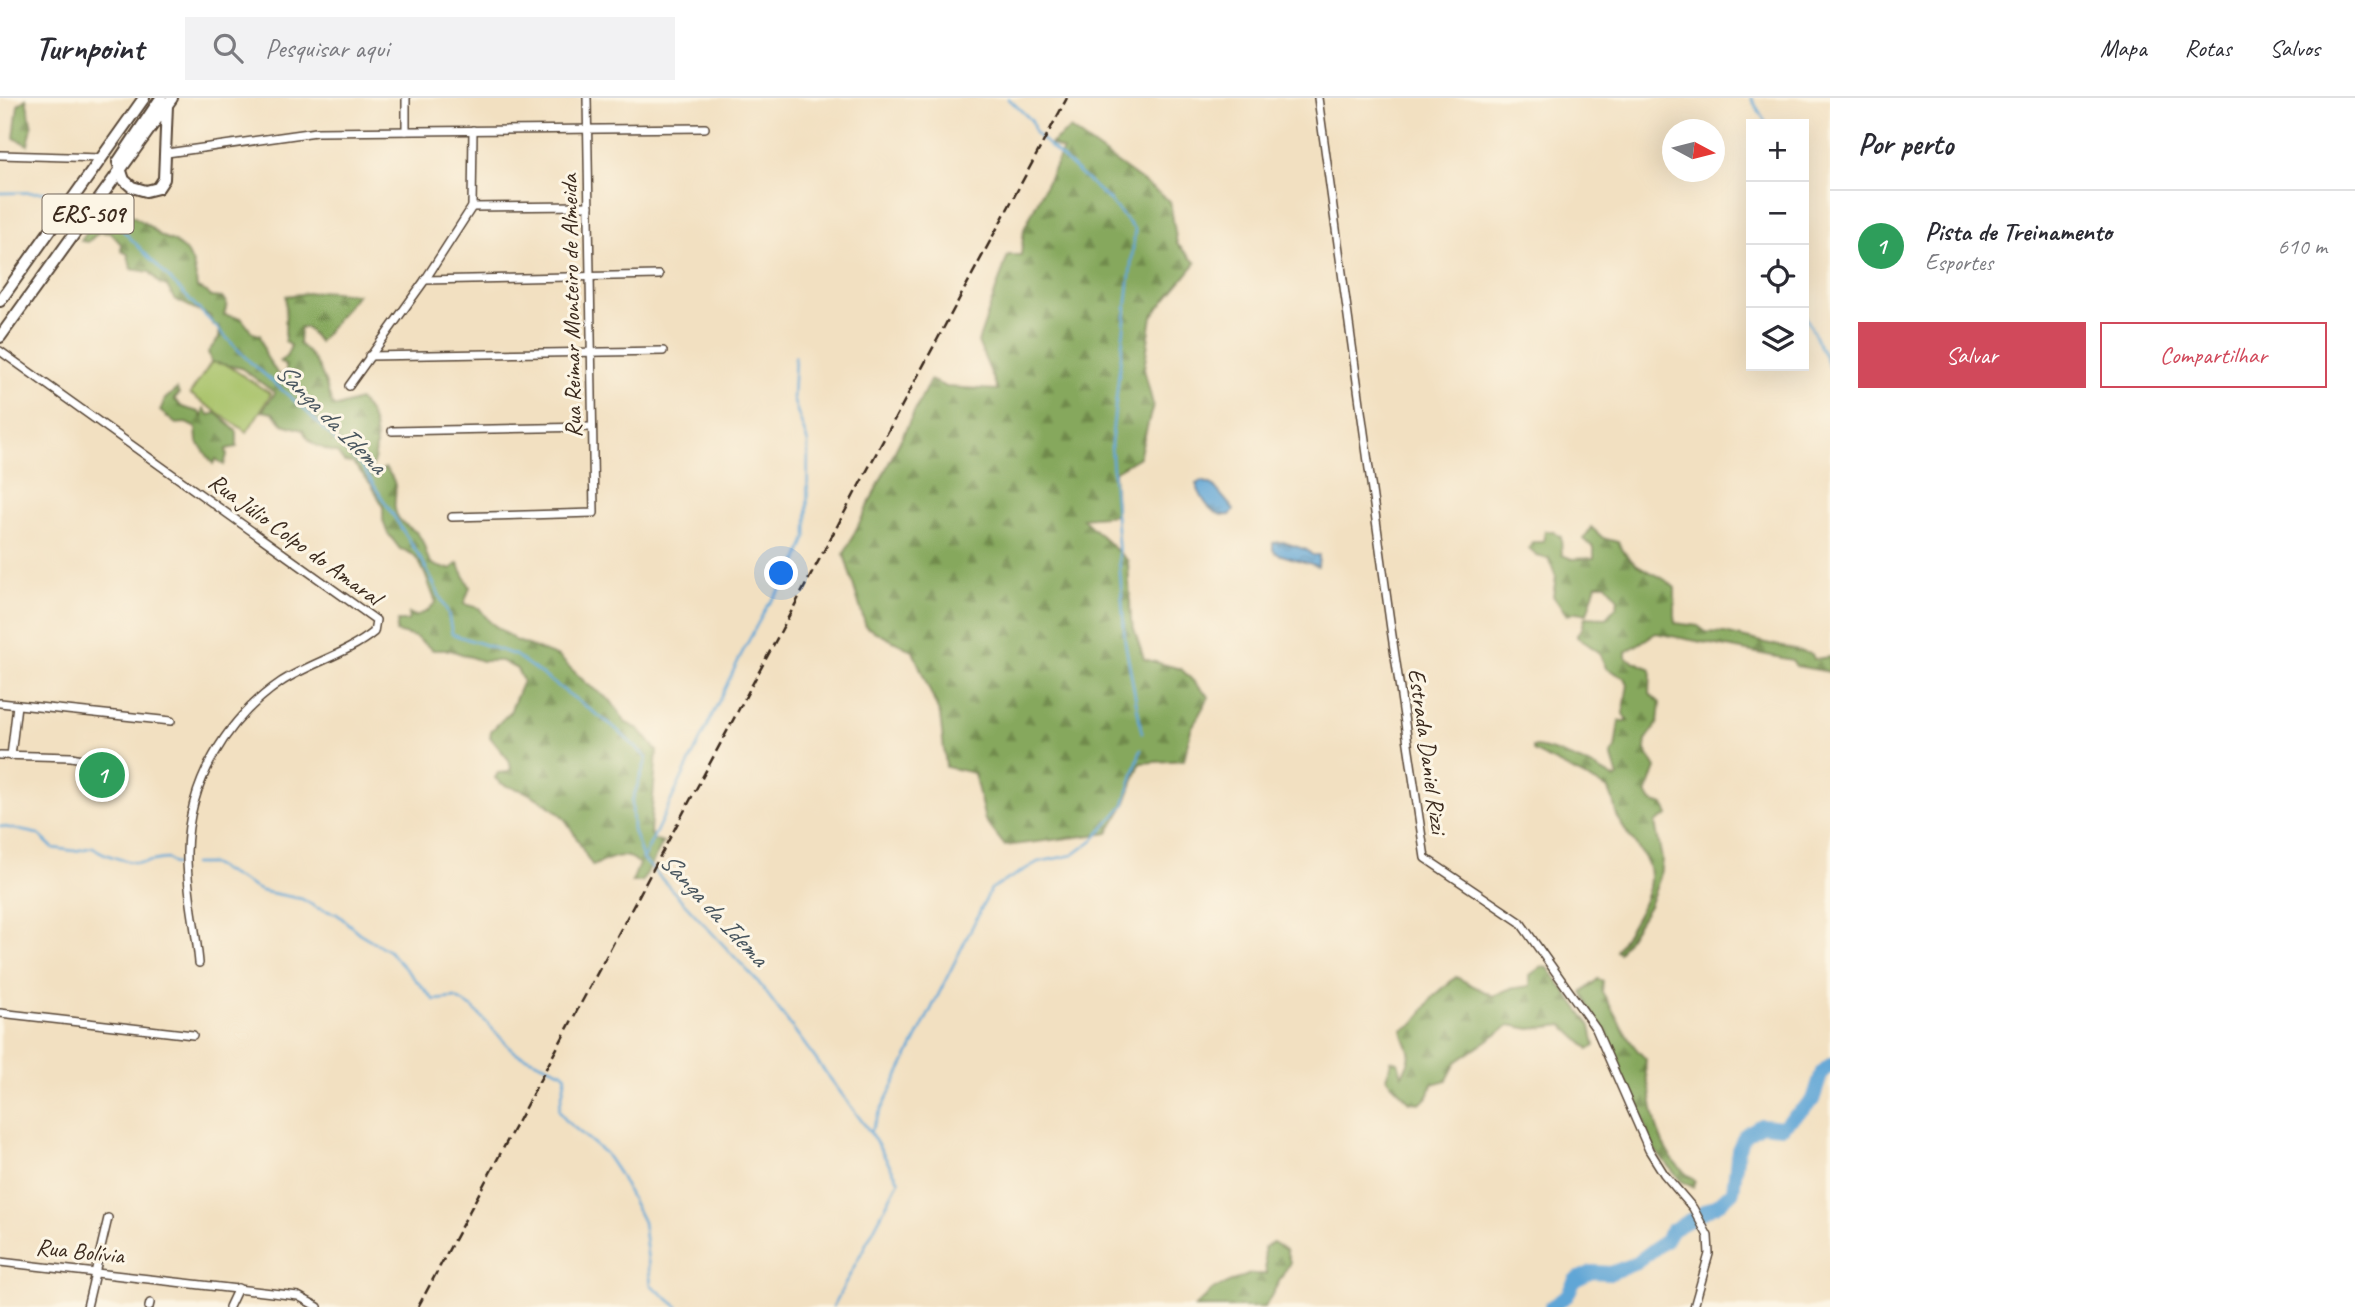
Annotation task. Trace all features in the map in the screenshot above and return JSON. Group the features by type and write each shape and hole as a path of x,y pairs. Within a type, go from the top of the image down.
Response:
{"highway":[{"name":"ERS-509","path":"0,301 144,98"},
{"name":"ERS-509","path":"120,172 132,187 146,191 158,188 164,178 167,153 167,100"},
{"name":"ERS-509","path":"0,337 120,172 120,156 167,100"}],"street":[{"path":"406,98 406,131"},
{"name":"Rua Reimar Monteiro de Almeida","path":"452,517 594,513 587,98"},
{"name":"Estrada Daniel Rizzi","path":"1318,98 1425,858 1520,922 1597,1029 1649,1150 1664,1174 1693,1208 1708,1236 1709,1254 1693,1307"},
{"path":"167,153 316,132 705,128"},
{"path":"349,386 425,280 472,207 472,130"},
{"path":"0,155 101,158"},
{"path":"472,207 589,206"},
{"path":"425,280 659,275"},
{"name":"Rua Júlio Colpo do Amaral","path":"0,351 376,621 374,632 365,639 281,682 243,713 227,733 200,785 191,812 187,852 200,963"},
{"path":"369,356 663,351"},
{"path":"392,431 592,427"},
{"path":"0,703 170,721"},
{"path":"10,756 17,705"},
{"path":"0,755 80,758 100,762 106,772"},
{"path":"0,1013 193,1035"},
{"path":"87,1307 108,1218"},
{"name":"Rua Bolívia","path":"0,1262 298,1296"},
{"path":"229,1307 238,1288"},
{"path":"293,1307 298,1296 318,1307"}],"green space":[{"path":"26,99 32,127 28,145 14,138 18,105"},
{"path":"1070,129 1170,201 1177,244 1196,263 1152,316 1144,369 1153,405 1139,457 1114,472 1116,515 1082,518 1128,561 1131,620 1144,659 1181,669 1209,697 1191,729 1184,760 1140,763 1126,802 1108,833 1005,846 985,820 974,773 946,767 940,715 913,651 866,627 844,554 930,380 946,387 998,390 978,342 1008,255 1021,255 1024,229 1063,150 1050,144"},
{"path":"107,202 140,220 185,251 194,267 197,288 211,297 223,298 227,304 224,315 241,318 253,333 260,335 266,356 279,376 286,373 286,366 280,361 286,357 291,346 285,341 286,296 324,291 357,294 319,342 307,328 300,328 299,344 317,364 332,405 337,407 359,400 365,407 373,424 376,444 370,472 374,475 385,468 391,476 395,489 396,513 422,540 430,561 434,565 451,569 458,563 470,587 464,604 479,608 490,622 515,640 559,657 587,684 611,701 626,723 639,729 657,751 650,832 654,840 663,843 642,882 632,882 639,864 629,857 617,857 593,866 561,815 534,796 505,785 495,778 498,773 508,772 511,768 509,760 490,737 491,731 510,712 523,681 517,669 502,661 482,661 450,650 433,650 415,637 396,632 398,621 408,621 409,613 415,616 426,612 436,602 420,563 414,556 400,549 387,532 383,520 383,506 371,484 353,463 344,462 337,453 313,443 303,430 283,424 273,413 262,411 275,393 241,368 211,362 208,352 219,338 220,327 212,324 210,316 174,299 167,286 160,284 150,272 131,269 128,254 121,251 121,244 111,233 99,232 88,242 81,241"},
{"path":"215,357 271,394 247,432 190,394"},
{"path":"177,389 179,394 174,399 182,407 199,412 202,417 204,409 209,415 217,413 237,432 237,447 226,449 224,465 216,459 213,464 197,441 196,428 186,423 176,424 160,411 165,399"},
{"path":"1591,527 1603,538 1618,542 1638,566 1668,581 1675,588 1675,623 1698,626 1706,632 1725,633 1812,654 1814,659 1830,657 1830,672 1796,666 1792,660 1656,633 1626,652 1626,658 1651,669 1650,694 1660,703 1658,723 1646,740 1645,750 1656,768 1646,794 1653,802 1664,805 1668,815 1655,823 1662,859 1660,877 1649,906 1619,953 1616,951 1647,895 1650,871 1646,860 1621,824 1607,788 1533,751 1533,747 1550,750 1615,779 1618,777 1611,754 1615,749 1619,721 1628,721 1623,714 1628,684 1625,678 1606,668 1599,652 1577,637 1577,634 1582,629 1585,617 1606,618 1617,606 1618,599 1606,584 1596,584 1587,614 1577,612 1567,615 1553,596 1556,577 1549,559 1537,556 1529,549 1532,542 1543,542 1545,531 1552,531 1561,537 1562,555 1572,559 1594,558 1594,548 1584,539"},
{"path":"1541,967 1548,968 1591,1026 1595,1046 1589,1049 1563,1025 1530,1029 1510,1025 1456,1062 1447,1080 1432,1084 1429,1095 1421,1103 1410,1102 1387,1079 1391,1060 1398,1062 1402,1075 1409,1060 1410,1055 1402,1030 1414,1024 1433,997 1456,977 1493,996 1509,989 1530,986 1530,975"},
{"path":"1598,979 1603,981 1602,992 1627,1036 1646,1059 1647,1078 1659,1134 1669,1154 1695,1181 1693,1187 1681,1181 1652,1147 1637,1100 1622,1082 1613,1054 1582,993"},
{"path":"1273,1242 1286,1250 1290,1262 1265,1307 1195,1307 1212,1290 1250,1274 1266,1274 1264,1248"}],"water":[{"path":"1202,481 1213,485 1234,510 1230,515 1218,513 1208,506 1196,484"},
{"path":"1283,542 1307,550 1312,555 1319,555 1318,566 1273,550 1273,543"}],"waterway":[{"path":"1008,98 1032,121 1035,133 1109,200 1135,230 1111,444 1125,642 1142,733"},
{"path":"1751,98 1764,119"},
{"name":"Sanga da Idema","path":"0,193 63,192"},
{"name":"Sanga da Idema","path":"108,215 249,361 304,409 363,468 423,562 448,613 452,634 515,655 614,727 647,758 632,801 633,830 643,859 759,983 870,1132 899,1181 833,1307"},
{"path":"1809,323 1830,368"},
{"path":"643,859 741,655 766,608 792,575 807,536 808,443 793,399 795,357"},
{"path":"870,1132 991,889 1038,862 1073,855 1093,840 1124,805 1141,749"},
{"path":"0,826 38,834 53,848 75,851 93,847 126,861 141,863 168,859 173,864 181,864"},
{"path":"193,864 211,864 261,891 302,899 317,908 337,914 359,933 389,951 434,1000 455,998 473,1008 514,1052 562,1072 566,1076 559,1110 566,1121 605,1153 619,1174 643,1222 651,1285 678,1307"},
{"path":"1551,1307 1567,1296 1575,1280 1592,1272 1611,1273 1636,1263 1665,1241 1672,1230 1720,1203 1733,1191 1738,1150 1745,1135 1761,1125 1782,1127 1813,1100 1822,1072 1830,1065"}],"railway":[{"path":"418,1307 1067,98"}],"place":[{"name":"Pista de Treinamento","path":"102,775"}]}
